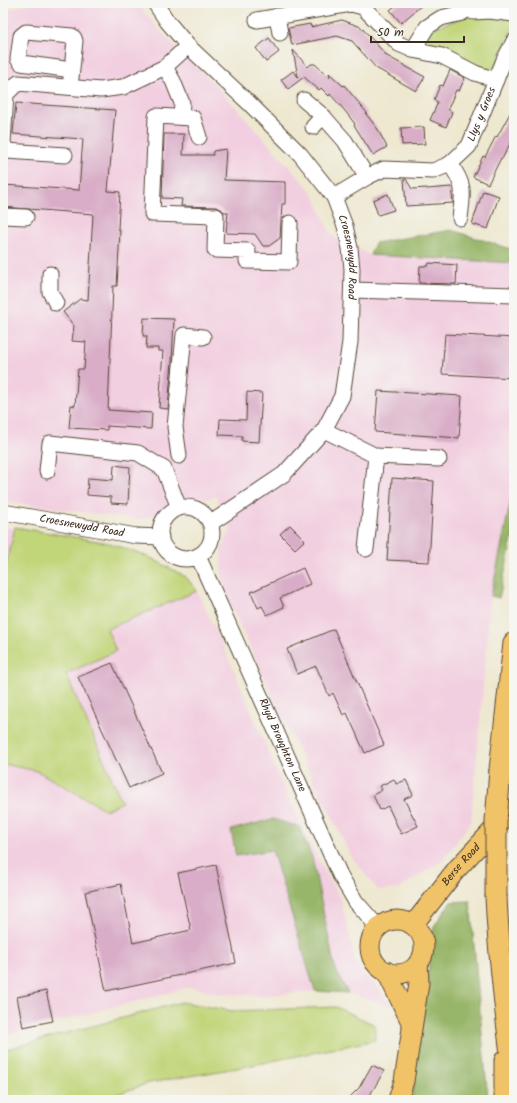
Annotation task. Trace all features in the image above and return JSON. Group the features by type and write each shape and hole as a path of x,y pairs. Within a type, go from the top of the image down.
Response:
{"highway":[{"path":"514,643 496,821 496,897 499,954 504,1010 514,1077"},
{"path":"504,1010 505,1100"}],"main road":[{"name":"Berse Road","path":"412,925 456,870 507,815 514,810"},
{"path":"395,920 404,921 412,925 421,935 424,947 422,956 412,969 403,973 394,974 386,971 376,963 370,951 370,942 378,927 386,922 395,920"},
{"path":"398,1100 404,1081 419,983 418,963"},
{"path":"386,971 412,1024"}],"street":[{"name":"Croesnewydd Road","path":"155,3 167,21 188,46 249,103 300,154 334,197 345,226 350,248 352,290 350,342 342,396 324,430 284,474 211,523"},
{"name":"Llys y Groes","path":"257,20 351,3 363,7 399,44 413,50 442,56 475,73 496,80"},
{"path":"413,50 428,27 441,18 467,12 489,11 514,14"},
{"path":"277,16 280,33"},
{"name":"Llys y Groes","path":"334,197 367,177 384,169 433,171 450,164 469,146 504,60 514,41"},
{"path":"65,155 7,151 3,143 6,94 18,83 101,90 122,87 165,67 188,46"},
{"path":"165,67 173,81 182,103 181,117"},
{"path":"70,87 72,70"},
{"path":"304,100 323,116 345,141 367,177"},
{"path":"199,137 193,118 156,116 152,214 216,216 215,250 248,252 247,260 289,262 290,223"},
{"path":"313,127 323,116"},
{"path":"450,164 457,174 463,190 460,218"},
{"path":"3,216 26,217"},
{"path":"50,274 50,292 56,303"},
{"path":"352,290 514,295"},
{"path":"179,456 175,426 184,335 203,337"},
{"path":"324,430 376,456 439,459"},
{"path":"47,471 50,444 138,453 164,469 179,508"},
{"path":"366,549 376,456"},
{"path":"187,507 201,511 211,523 212,538 209,546 198,556 190,558 175,556 166,548 161,538 163,523 172,511 179,508 187,507"},
{"name":"Croesnewydd Road","path":"3,512 136,536 161,538"},
{"name":"Rhyd Broughton Lane","path":"198,556 340,875 356,902 378,927"}],"shaded area":[{"path":"32,3 136,3 161,32 220,90 313,193 331,235 370,255 514,263 514,485 491,596 471,822 443,860 399,889 378,890 351,856 284,721 226,595 221,569 221,548 231,529 216,496 207,499 197,497 140,520 3,501 3,11"},
{"path":"3,527 109,543 149,557 186,577 197,591 233,668 286,794 322,866 340,898 355,960 362,974 378,987 391,1006 348,993 315,991 259,996 214,993 190,987 3,1036"}],"green space":[{"path":"468,16 514,18 514,24 494,73 417,47 430,29"},
{"path":"451,230 514,250 514,263 370,255 375,243"},
{"path":"514,485 514,531 499,598 491,596"},
{"path":"15,527 109,543 149,557 186,577 197,591 107,629 116,651 66,674 122,802 106,810 37,771 3,764 3,733 6,721 3,720 3,579"},
{"path":"273,819 299,827 312,857 335,969 348,993 315,991 272,850 236,856 231,830"},
{"path":"470,901 488,1100 412,1100 434,926 451,902"},
{"path":"182,1002 233,1011 336,1007 375,1025 375,1040 243,1067 149,1083 101,1100 3,1100 3,1050"}],"building":[{"path":"399,3 424,3 401,23 390,10"},
{"path":"342,20 361,27 387,56 425,77 416,91 376,68 352,41 337,36 292,45 288,28 310,24 311,27"},
{"path":"269,38 279,52 266,62 256,48"},
{"path":"293,50 308,67 311,64 315,64 330,78 329,73 343,86 344,85 367,113 366,114 377,128 387,147 373,155 354,125 355,124 330,94 329,96 321,88 319,90 304,77 288,89 281,80 293,71 298,77"},
{"path":"450,70 465,78 459,91 456,90 448,109 452,112 446,127 430,120 438,102 434,100 440,85 443,86"},
{"path":"16,103 115,110 108,191 120,192 118,229 120,230 117,286 113,286 108,410 152,413 151,429 107,426 107,430 69,428 71,405 75,406 78,369 84,369 86,342 72,341 74,326 63,312 80,299 88,300 93,214 3,207 3,185 79,190 83,139 13,134"},
{"path":"514,106 514,144 511,142 488,184 473,177 483,156 485,157"},
{"path":"424,127 425,144 402,145 401,128"},
{"path":"164,134 184,134 183,155 213,155 213,151 226,149 224,180 285,182 285,204 282,204 280,238 269,246 263,246 255,234 226,233 228,212 224,212 216,207 181,206 182,199 162,198"},
{"path":"404,179 406,179 412,189 451,187 453,203 406,206"},
{"path":"483,191 499,196 488,229 472,224"},
{"path":"388,194 394,210 378,215 373,200"},
{"path":"429,263 457,265 456,284 419,283 420,266 428,266"},
{"path":"144,318 174,319 168,409 159,408 163,351 158,351 158,348 146,348 147,336 143,336"},
{"path":"445,334 514,338 514,378 442,374"},
{"path":"378,391 462,396 459,438 375,432"},
{"path":"247,392 262,393 259,442 242,441 242,436 219,435 220,419 246,420"},
{"path":"114,465 130,467 128,504 111,503 111,497 87,495 88,478 113,480"},
{"path":"392,478 434,481 429,562 387,560"},
{"path":"290,525 305,540 295,549 280,534"},
{"path":"303,568 310,584 280,598 284,607 267,615 262,606 258,608 251,592"},
{"path":"334,629 384,745 365,753 347,713 343,715 333,693 329,696 316,666 297,674 287,649"},
{"path":"112,663 162,773 129,788 78,677"},
{"path":"394,779 396,784 406,780 413,795 404,799 418,826 401,834 388,806 380,810 373,795 382,790 380,786"},
{"path":"216,865 236,963 106,991 85,892 121,884 133,943 191,930 178,873"},
{"path":"46,991 53,1021 23,1027 17,997"},
{"path":"372,1065 384,1071 370,1095 365,1100 347,1100 359,1088"}]}
